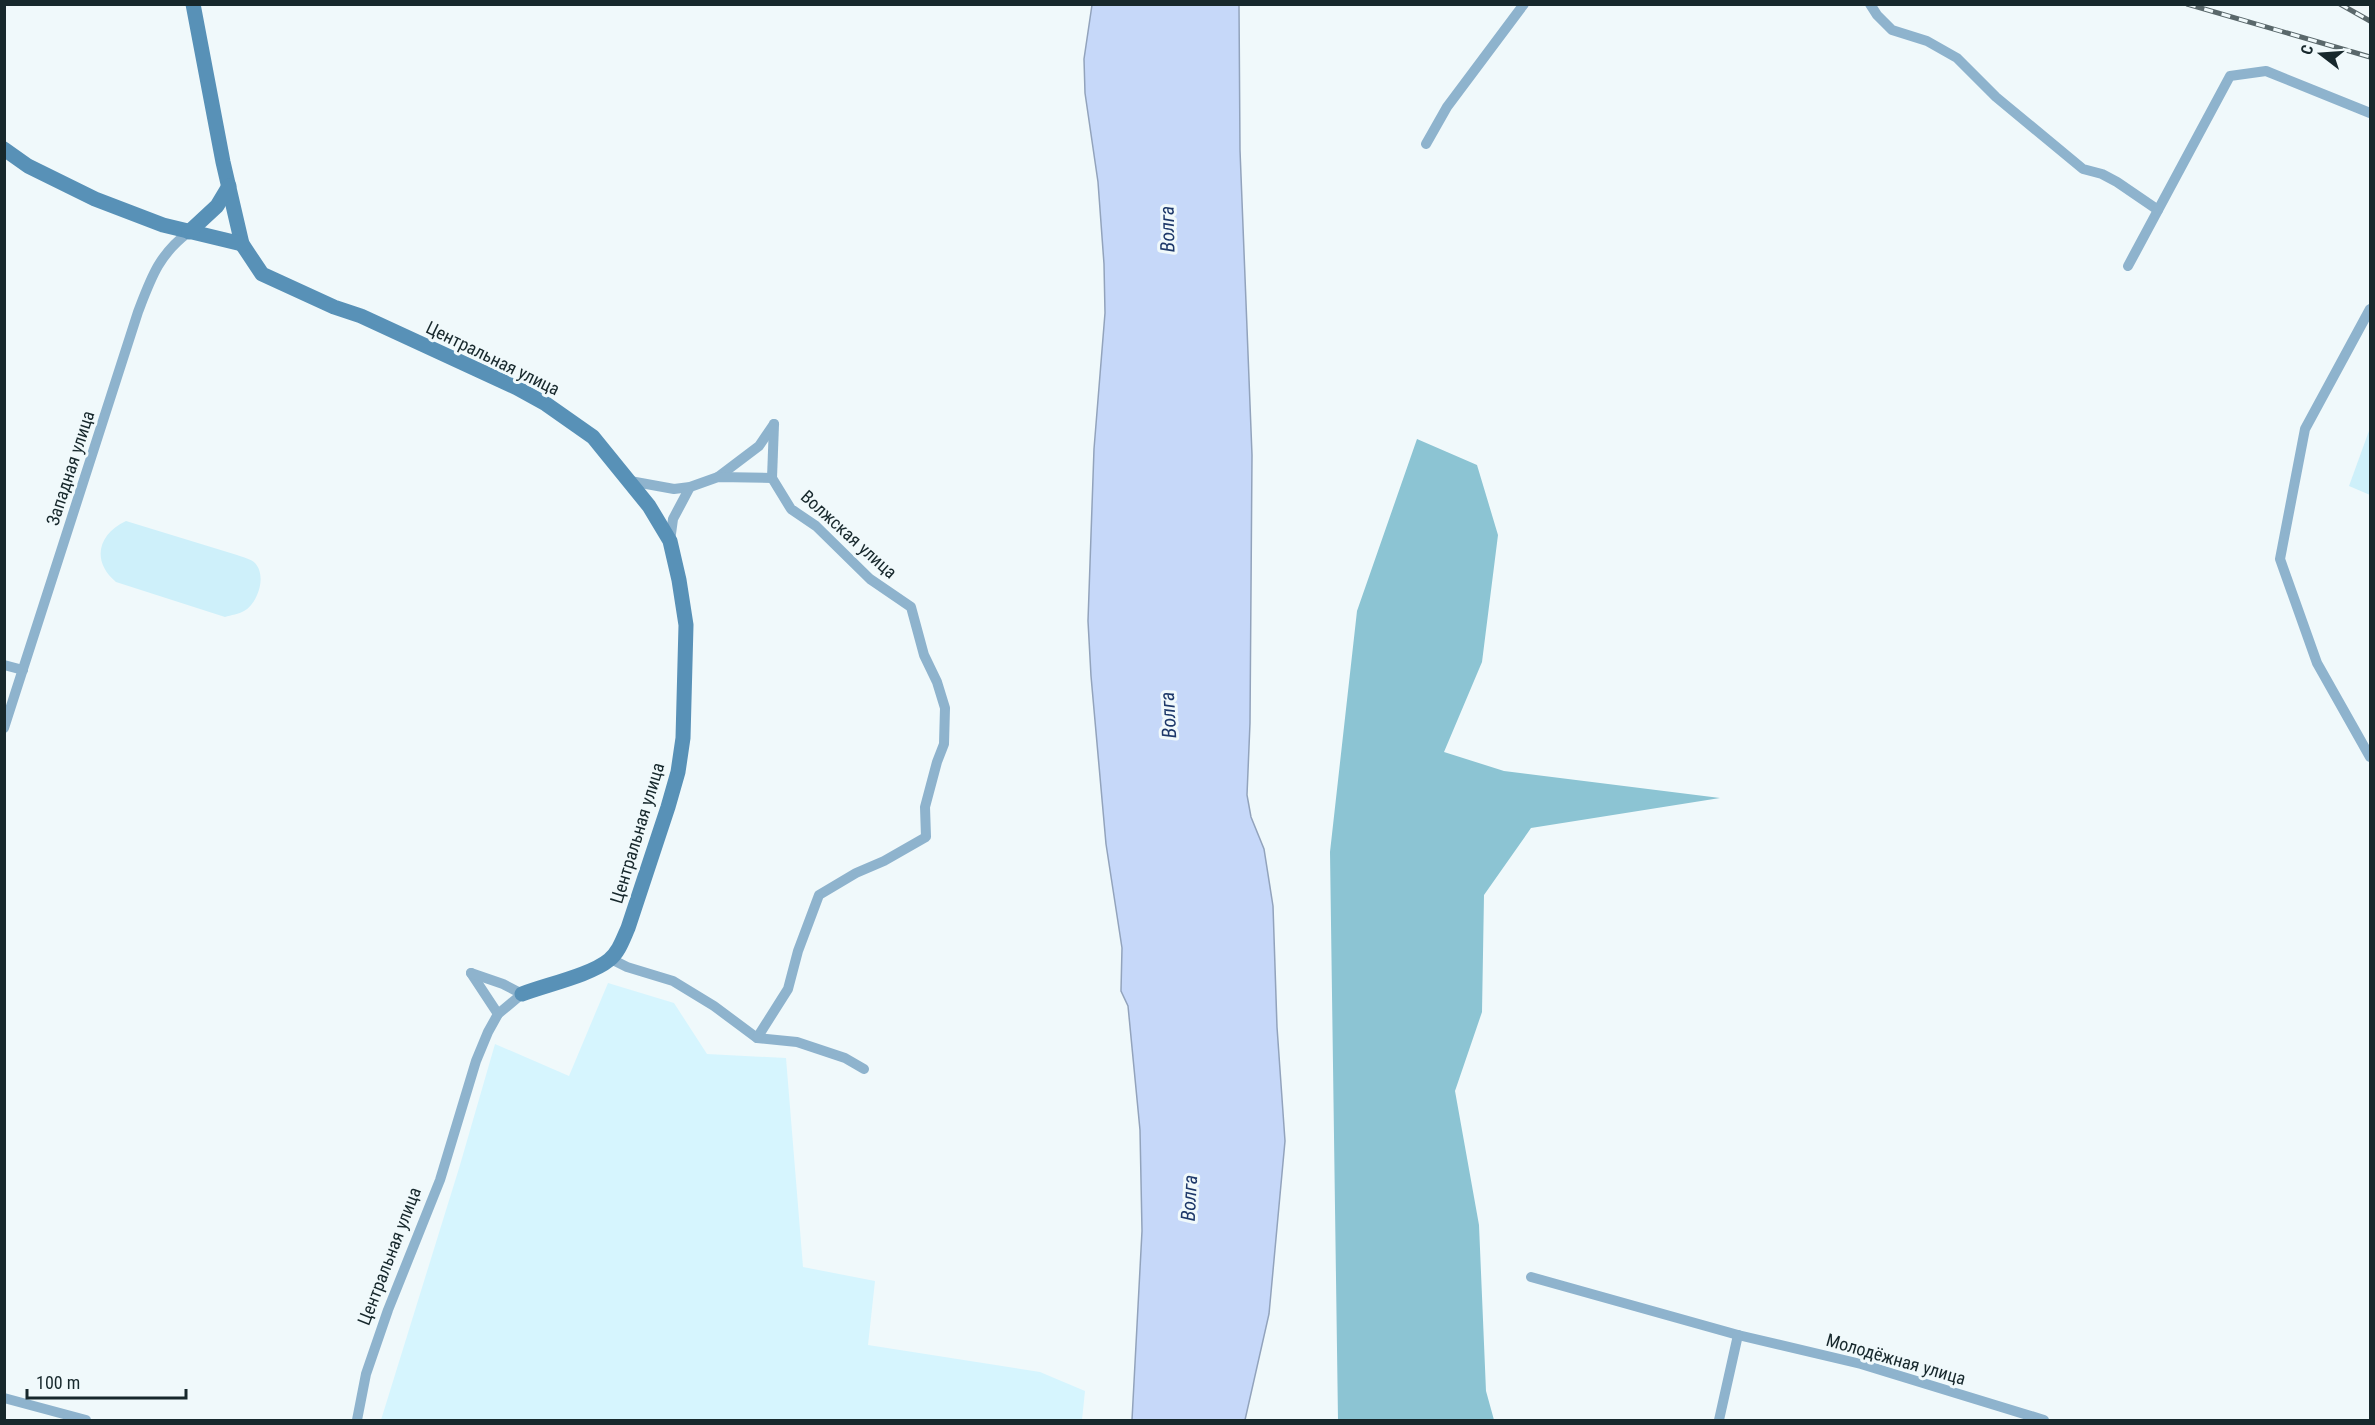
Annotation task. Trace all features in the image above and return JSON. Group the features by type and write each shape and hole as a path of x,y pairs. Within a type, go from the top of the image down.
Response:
{"street":[{"name":"Центральная улица","path":"193,4 242,244 262,274 334,307 361,316 546,404 593,437 649,506 670,541 686,625 683,738 678,772 628,928 620,947 611,959 598,968 522,994 498,1014 488,1032 476,1061 440,1180 366,1374 357,1420"},
{"path":"1426,144 1447,107 1524,4"},
{"path":"1870,4 1892,30 1927,41 1958,58 1996,97 2083,169 2102,174 2117,182 2158,210"},
{"path":"2128,266 2230,76 2266,72 2370,113"},
{"path":"4,149 28,166 95,199 163,225 242,244"},
{"path":"189,232 217,206 229,186"},
{"name":"Западная улица","path":"4,728 138,312 159,261 172,244 189,232"},
{"path":"2370,309 2305,429 2280,559 2317,663 2370,757"},
{"path":"630,481 674,489 690,487 718,477 759,446 774,424 772,478 718,477"},
{"name":"Волжская улица","path":"758,1038 788,989 798,951 819,896 856,873 884,861 926,837 925,807 944,744 945,708 938,682 924,655 911,607 870,579 816,526 791,509 772,478"},
{"path":"670,541 673,519 690,487"},
{"path":"4,665 23,670"},
{"path":"611,959 627,967 673,981 714,1006 758,1038 797,1042 845,1058 864,1070"},
{"path":"498,1014 471,973 503,984 522,994"},
{"name":"Молодёжная улица","path":"1531,1277 1738,1335 1861,1364 2044,1420"},
{"path":"1719,1420 1738,1335"},
{"path":"4,1398 71,1419 86,1420"}],"shaded area":[{"path":"2370,428 2370,495 2349,486"},
{"path":"1417,439 1477,465 1498,535 1482,662 1444,752 1504,771 1720,798 1531,828 1484,895 1482,1012 1455,1091 1479,1225 1486,1391 1494,1420 1338,1420 1330,852 1357,611"},
{"path":"126,521 249,559 259,568 260,582 257,596 244,611 225,617 116,582 103,565 101,548 109,533"},
{"path":"608,983 674,1003 707,1054 786,1058 803,1267 875,1281 868,1345 1040,1372 1085,1391 1082,1420 381,1420 495,1044 569,1076"}],"water":[{"name":"Волга","path":"1092,5 1239,5 1240,150 1252,455 1250,723 1247,795 1251,817 1264,849 1273,906 1277,1027 1285,1141 1269,1314 1245,1420 1132,1420 1142,1231 1140,1130 1128,1006 1121,991 1122,948 1106,844 1088,621 1094,449 1105,313 1098,182 1085,93 1084,59"}],"railway":[{"path":"2187,4 2370,57"},
{"path":"2340,4 2370,21"}]}
